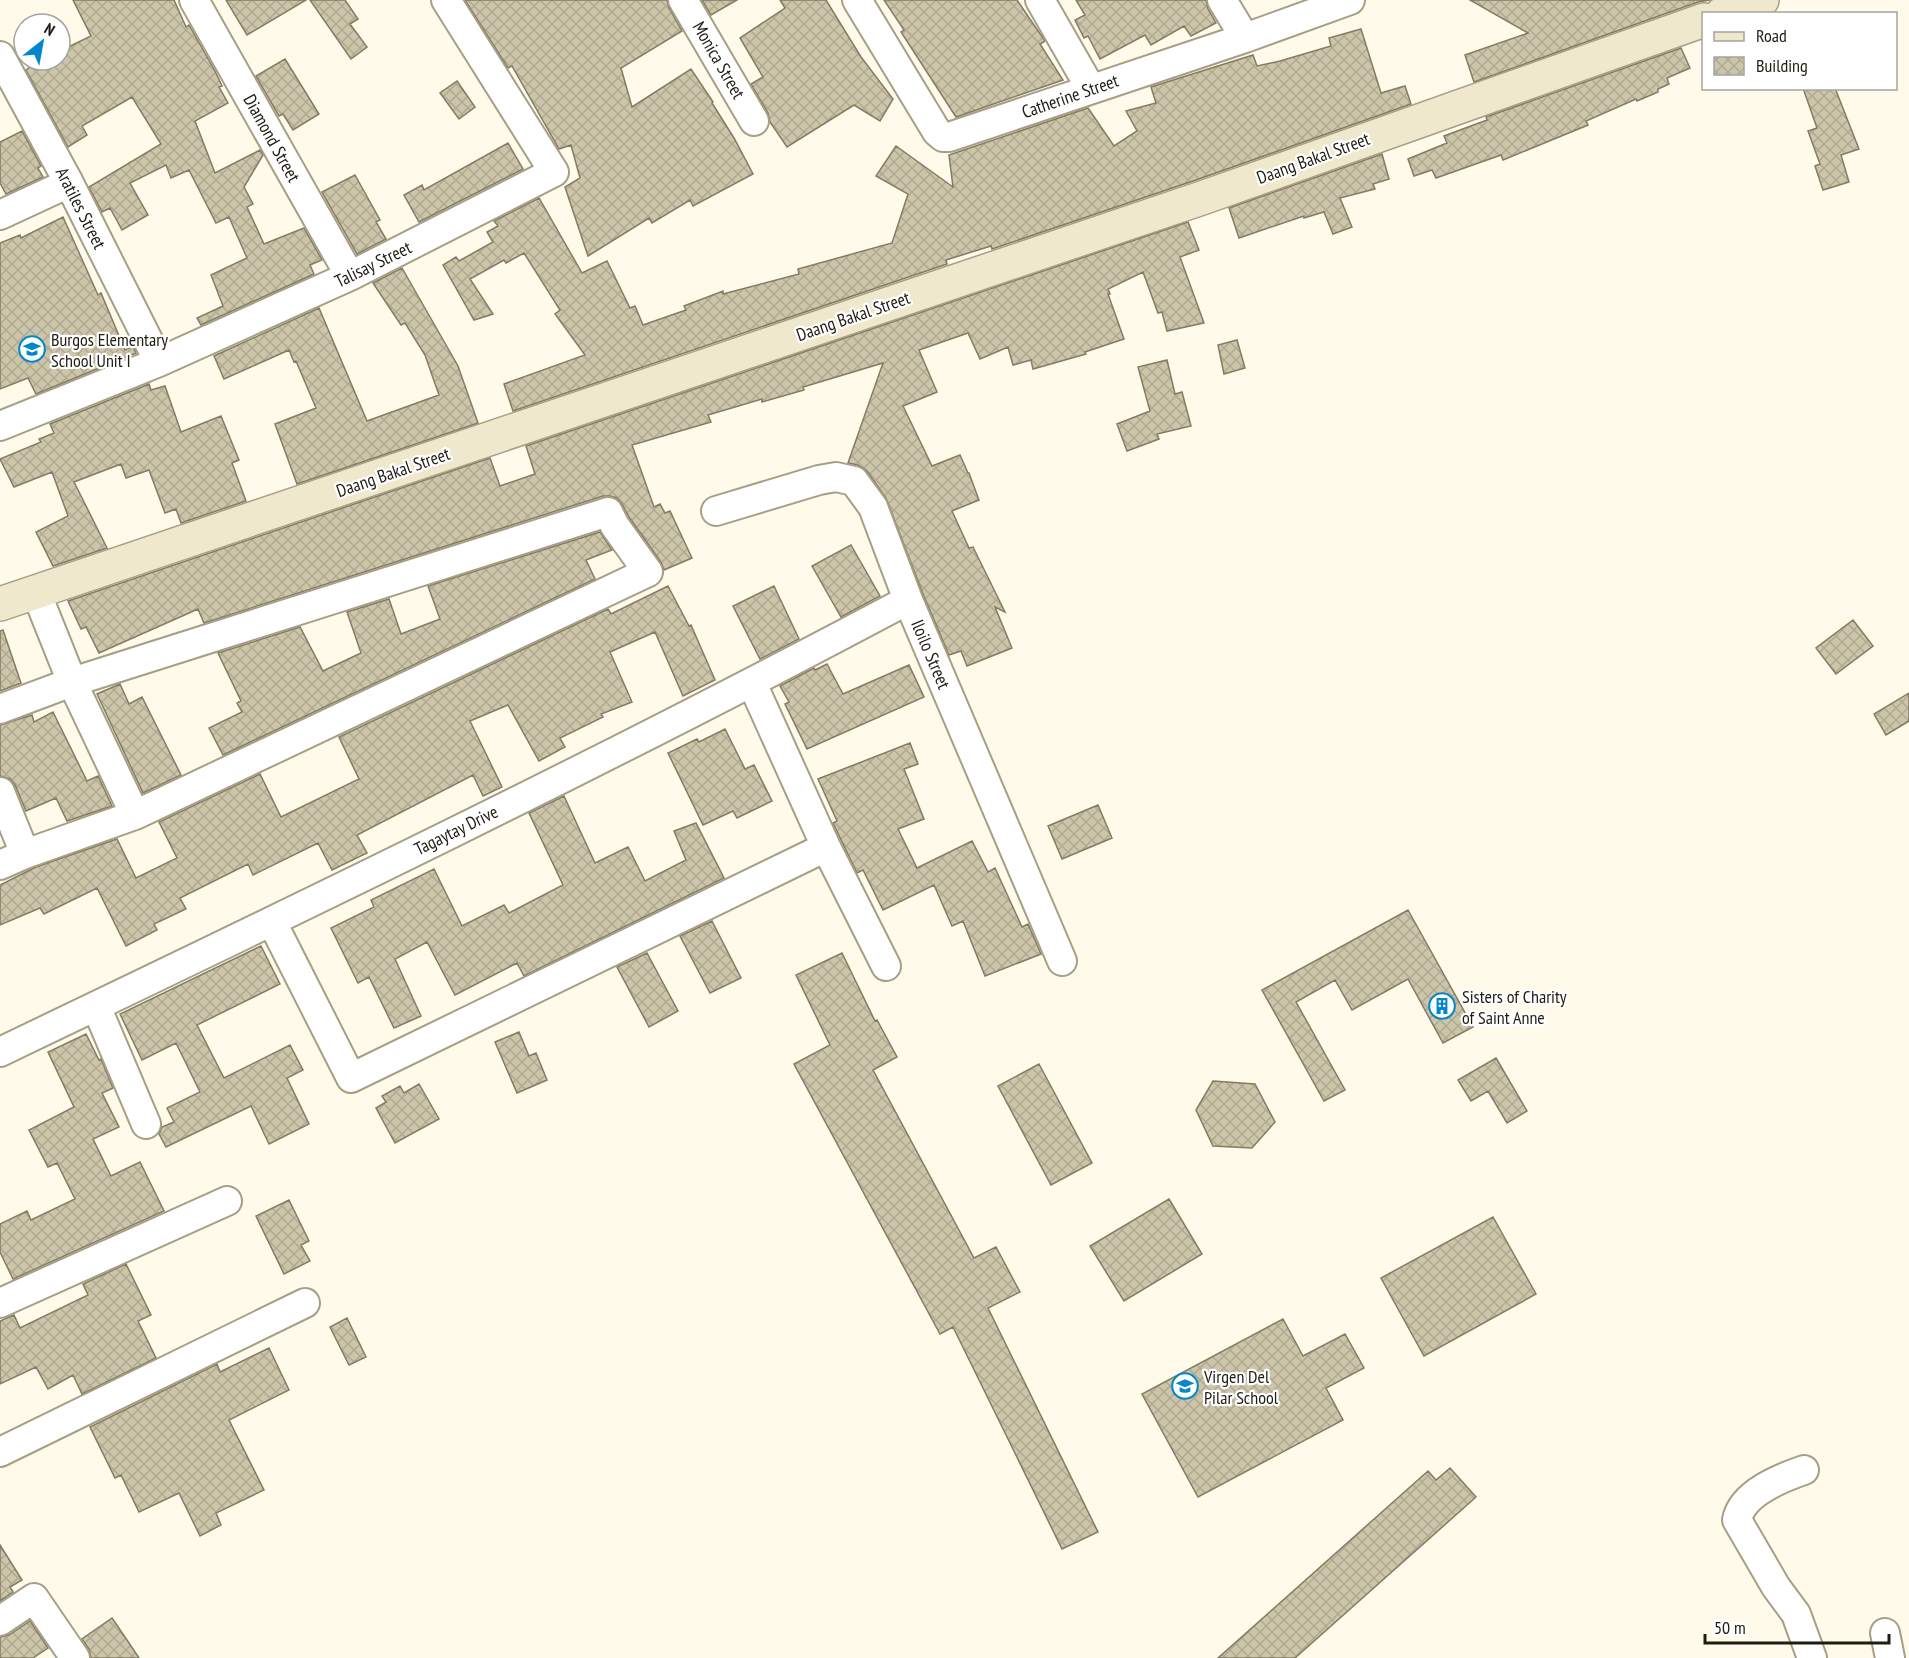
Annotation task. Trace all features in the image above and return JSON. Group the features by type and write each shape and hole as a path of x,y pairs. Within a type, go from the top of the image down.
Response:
{"street":[{"name":"Diamond Street","path":"194,0 350,276"},
{"name":"Talisay Street","path":"0,426 159,362 350,276 554,172 446,0"},
{"name":"Monica Street","path":"683,0 754,121"},
{"name":"Catherine Street","path":"857,0 937,132 943,137 949,137 1245,38 1350,0"},
{"path":"1040,0 1091,89"},
{"path":"1222,0 1245,38"},
{"path":"1728,12 1762,0"},
{"name":"Daang Bakal Street","path":"0,604 1202,198 1702,21"},
{"name":"Aratiles Street","path":"0,56 69,183 159,362"},
{"path":"0,215 69,183"},
{"name":"Iloilo Street","path":"716,512 819,480 836,477 854,481 873,507 908,600 1062,961"},
{"path":"0,709 72,682 608,512 615,526 648,572 135,815 13,859 0,792"},
{"path":"36,592 72,682 135,815"},
{"name":"Tagaytay Drive","path":"0,1052 272,922 752,683 908,600"},
{"path":"752,683 826,847 886,966"},
{"path":"272,922 351,1078 826,847"},
{"path":"96,1006 146,1124"},
{"path":"0,1303 227,1200"},
{"path":"0,1452 305,1303"},
{"path":"1804,1470 1770,1483 1738,1512 1737,1520 1776,1587 1796,1614 1812,1658"},
{"path":"0,1621 34,1598 75,1658"}],"building":[{"path":"73,0 174,0 186,27 189,25 215,71 222,86 219,87 228,103 195,121 215,173 260,150 263,155 244,187 253,204 247,207 264,244 304,228 322,260 310,265 314,274 201,325 197,318 223,306 211,275 247,258 229,217 216,223 189,170 171,178 166,165 130,183 148,215 122,230 110,208 102,212 89,187 161,144 132,97 82,126 87,135 68,147 27,72 72,72 72,45 91,36"},
{"path":"226,0 306,0 247,35"},
{"path":"310,0 345,0 358,19 350,24 367,47 351,59"},
{"path":"465,0 667,0 682,31 621,68 632,107 691,69 713,102 753,174 693,206 690,200 652,223 649,218 588,256 565,187 580,178 571,145 559,149 512,66 508,68"},
{"path":"702,0 737,0 711,15"},
{"path":"780,0 826,0 861,57 893,99 880,121 854,105 787,147 770,122 768,113 751,84 763,77 740,38 785,8"},
{"path":"884,0 1017,0 1045,41 1040,44 1063,80 956,117 901,32 904,30"},
{"path":"1076,0 1206,0 1216,23 1191,36 1184,26 1151,45 1145,35 1100,59 1088,36 1084,38 1075,20 1085,15"},
{"path":"1470,0 1710,0 1698,2 1474,82 1465,55 1528,33"},
{"path":"1361,29 1381,93 1405,86 1411,104 992,249 991,246 946,260 947,264 513,411 504,384 585,355 555,314 560,310 524,253 506,263 504,260 470,279 493,314 474,320 443,265 456,257 459,261 493,242 487,232 498,226 494,221 539,198 582,273 607,261 630,308 635,306 643,325 686,310 684,306 723,291 723,294 799,274 798,269 892,243 908,194 876,176 896,146 953,187 949,155 1088,108 1114,146 1137,131 1126,111 1156,103 1151,87 1253,55 1257,66 1280,61 1331,46 1329,38"},
{"path":"1681,48 1690,68 1667,78 1669,84 1658,89 1658,92 1637,101 1636,99 1586,121 1588,125 1503,160 1501,155 1436,178 1432,170 1414,176 1408,159 1447,143 1444,136 1487,120 1486,117"},
{"path":"285,59 319,114 293,130 283,114 279,116 256,76"},
{"path":"457,81 475,107 459,119 440,93"},
{"path":"1804,90 1836,90 1859,149 1841,155 1849,182 1823,190 1815,166 1820,164 1808,131 1817,128"},
{"path":"22,131 41,166 38,168 43,177 6,194 0,183 0,142"},
{"path":"508,143 523,169 419,222 404,195 422,185 424,190"},
{"path":"1382,154 1389,179 1373,184 1375,189 1340,198 1352,227 1333,234 1324,212 1304,218 1304,216 1239,238 1229,208"},
{"path":"355,175 380,220 376,222 386,239 357,254 322,192"},
{"path":"63,217 98,295 101,293 125,350 133,346 136,353 36,394 28,378 0,389 0,243 20,235 21,238"},
{"path":"1188,222 1199,250 1180,257 1204,323 1167,331 1162,312 1158,313 1143,272 1108,289 1124,339 1085,352 1086,354 1033,369 1031,360 1013,365 1008,347 980,359 968,333 919,350 937,392 903,406 932,466 960,455 969,473 979,500 952,511 969,548 973,547 1005,612 995,607 1012,648 967,666 961,651 949,655 886,498 867,471 858,465 848,463 883,363 803,387 804,390 762,402 762,399 708,415 711,422 632,445 654,507 660,504 665,513 670,511 692,558 664,570 622,504 617,498 603,496 204,623 198,609 99,653 86,627 81,629 68,601 490,458 500,486 535,474 526,446"},
{"path":"402,268 458,366 478,423 297,484 275,424 316,408 289,350 224,379 214,356 319,308 367,421 439,395 425,355 405,323 401,325 373,283"},
{"path":"1237,340 1245,368 1224,374 1218,345"},
{"path":"1167,360 1175,394 1182,392 1191,426 1157,434 1159,439 1127,451 1117,424 1150,411 1138,367"},
{"path":"149,384 151,390 165,386 181,432 221,416 239,460 232,463 246,501 181,523 176,509 165,513 149,470 126,478 121,464 74,482 107,548 53,566 36,532 68,516 52,472 14,487 0,459 41,442 39,439 54,433 50,424"},
{"path":"600,532 612,550 586,560 595,579 223,755 209,728 242,712 237,703 241,701 218,653 300,627 323,671 361,653 347,612 389,599 401,634 440,619 428,586"},
{"path":"851,545 880,596 841,617 812,566"},
{"path":"668,586 689,626 691,625 715,680 683,696 655,632 610,652 632,702 601,714 603,717 560,738 565,747 539,761 508,705 470,721 502,787 483,796 473,775 357,835 367,853 332,870 318,843 253,875 248,864 180,898 186,909 154,924 157,930 126,946 97,888 44,914 40,908 0,925 0,885 36,867 117,839 136,878 177,858 159,822 260,774 281,817 359,779 339,737 608,609 611,614"},
{"path":"774,586 799,639 760,659 733,606"},
{"path":"1853,620 1873,646 1836,674 1816,648"},
{"path":"3,630 21,683 0,691 0,631"},
{"path":"827,664 843,694 909,665 924,697 807,749 785,704 789,702 780,686 814,668 815,670"},
{"path":"120,684 129,704 142,697 181,775 143,793 97,694"},
{"path":"1909,693 1909,721 1886,735 1874,714"},
{"path":"53,712 87,781 98,776 112,806 67,821 56,798 26,811 15,785 10,779 0,776 0,725 32,715 34,722"},
{"path":"725,729 745,769 754,765 772,801 737,818 733,811 703,825 668,753 697,739 699,742"},
{"path":"910,743 918,764 904,769 924,819 898,829 917,868 972,841 988,872 995,868 1022,927 1028,924 1041,954 985,976 963,921 952,926 934,885 883,910 863,870 857,873 833,823 837,821 818,779"},
{"path":"564,796 595,863 628,847 645,881 686,860 674,831 696,823 724,878 524,976 517,963 455,995 427,942 395,959 421,1016 394,1028 369,977 358,983 331,928 374,907 371,900 434,869 462,926 504,905 509,913 563,885 529,813"},
{"path":"1098,805 1112,838 1062,859 1048,826"},
{"name":"Sisters of Charity of Saint Anne","path":"1408,910 1473,1027 1443,1043 1408,979 1352,1010 1335,980 1296,1002 1345,1090 1324,1101 1262,990"},
{"path":"712,921 741,978 710,993 680,936"},
{"path":"261,946 280,984 197,1025 224,1078 290,1045 303,1070 287,1078 309,1124 269,1144 251,1106 166,1147 159,1134 162,1127 174,1122 167,1108 200,1092 176,1043 142,1060 120,1014"},
{"path":"647,953 678,1011 649,1027 617,967"},
{"path":"842,953 875,1021 877,1020 897,1057 873,1070 974,1258 996,1247 1020,1292 988,1308 1098,1532 1062,1549 953,1327 940,1334 794,1064 830,1045 796,975"},
{"path":"519,1032 529,1056 536,1053 547,1080 517,1093 495,1042"},
{"path":"86,1034 99,1060 101,1059 113,1088 102,1093 119,1127 93,1139 111,1176 140,1162 164,1211 13,1279 0,1252 0,1224 27,1211 31,1220 75,1199 57,1163 48,1167 29,1130 74,1107 48,1052"},
{"path":"1496,1058 1527,1111 1507,1123 1488,1091 1471,1101 1458,1080"},
{"path":"1039,1064 1092,1163 1051,1185 998,1086"},
{"path":"1213,1081 1255,1084 1275,1122 1252,1148 1213,1146 1196,1110"},
{"path":"419,1084 439,1119 395,1143 376,1108 386,1102 382,1096 400,1086 404,1093"},
{"path":"1169,1199 1202,1254 1124,1301 1090,1246"},
{"path":"289,1200 309,1241 301,1245 310,1261 284,1274 256,1216"},
{"path":"1493,1217 1536,1294 1424,1356 1381,1278"},
{"path":"126,1264 151,1315 138,1321 156,1358 82,1394 73,1375 48,1389 36,1367 0,1384 0,1321 14,1315 20,1328 88,1295 83,1284"},
{"path":"347,1318 366,1357 349,1365 330,1327"},
{"path":"1283,1319 1303,1356 1345,1334 1364,1368 1326,1388 1343,1420 1198,1497 1142,1394"},
{"path":"269,1348 289,1390 229,1420 264,1490 216,1513 221,1525 200,1536 179,1493 139,1512 121,1475 115,1478 90,1427 217,1364 220,1372"},
{"path":"1450,1468 1476,1497 1295,1658 1218,1658 1428,1471 1436,1480"},
{"path":"0,1545 22,1580 10,1587 13,1592 0,1601"},
{"path":"112,1618 139,1658 91,1658 89,1649 82,1639"},
{"path":"30,1621 48,1648 33,1658 0,1658 0,1637 9,1635"}],"place":[{"name":"Burgos Elementary School Unit I","path":"32,349"},
{"name":"Sisters of Charity of Saint Anne","path":"1442,1006"},
{"name":"Virgen Del Pilar School","path":"1185,1386"}]}
